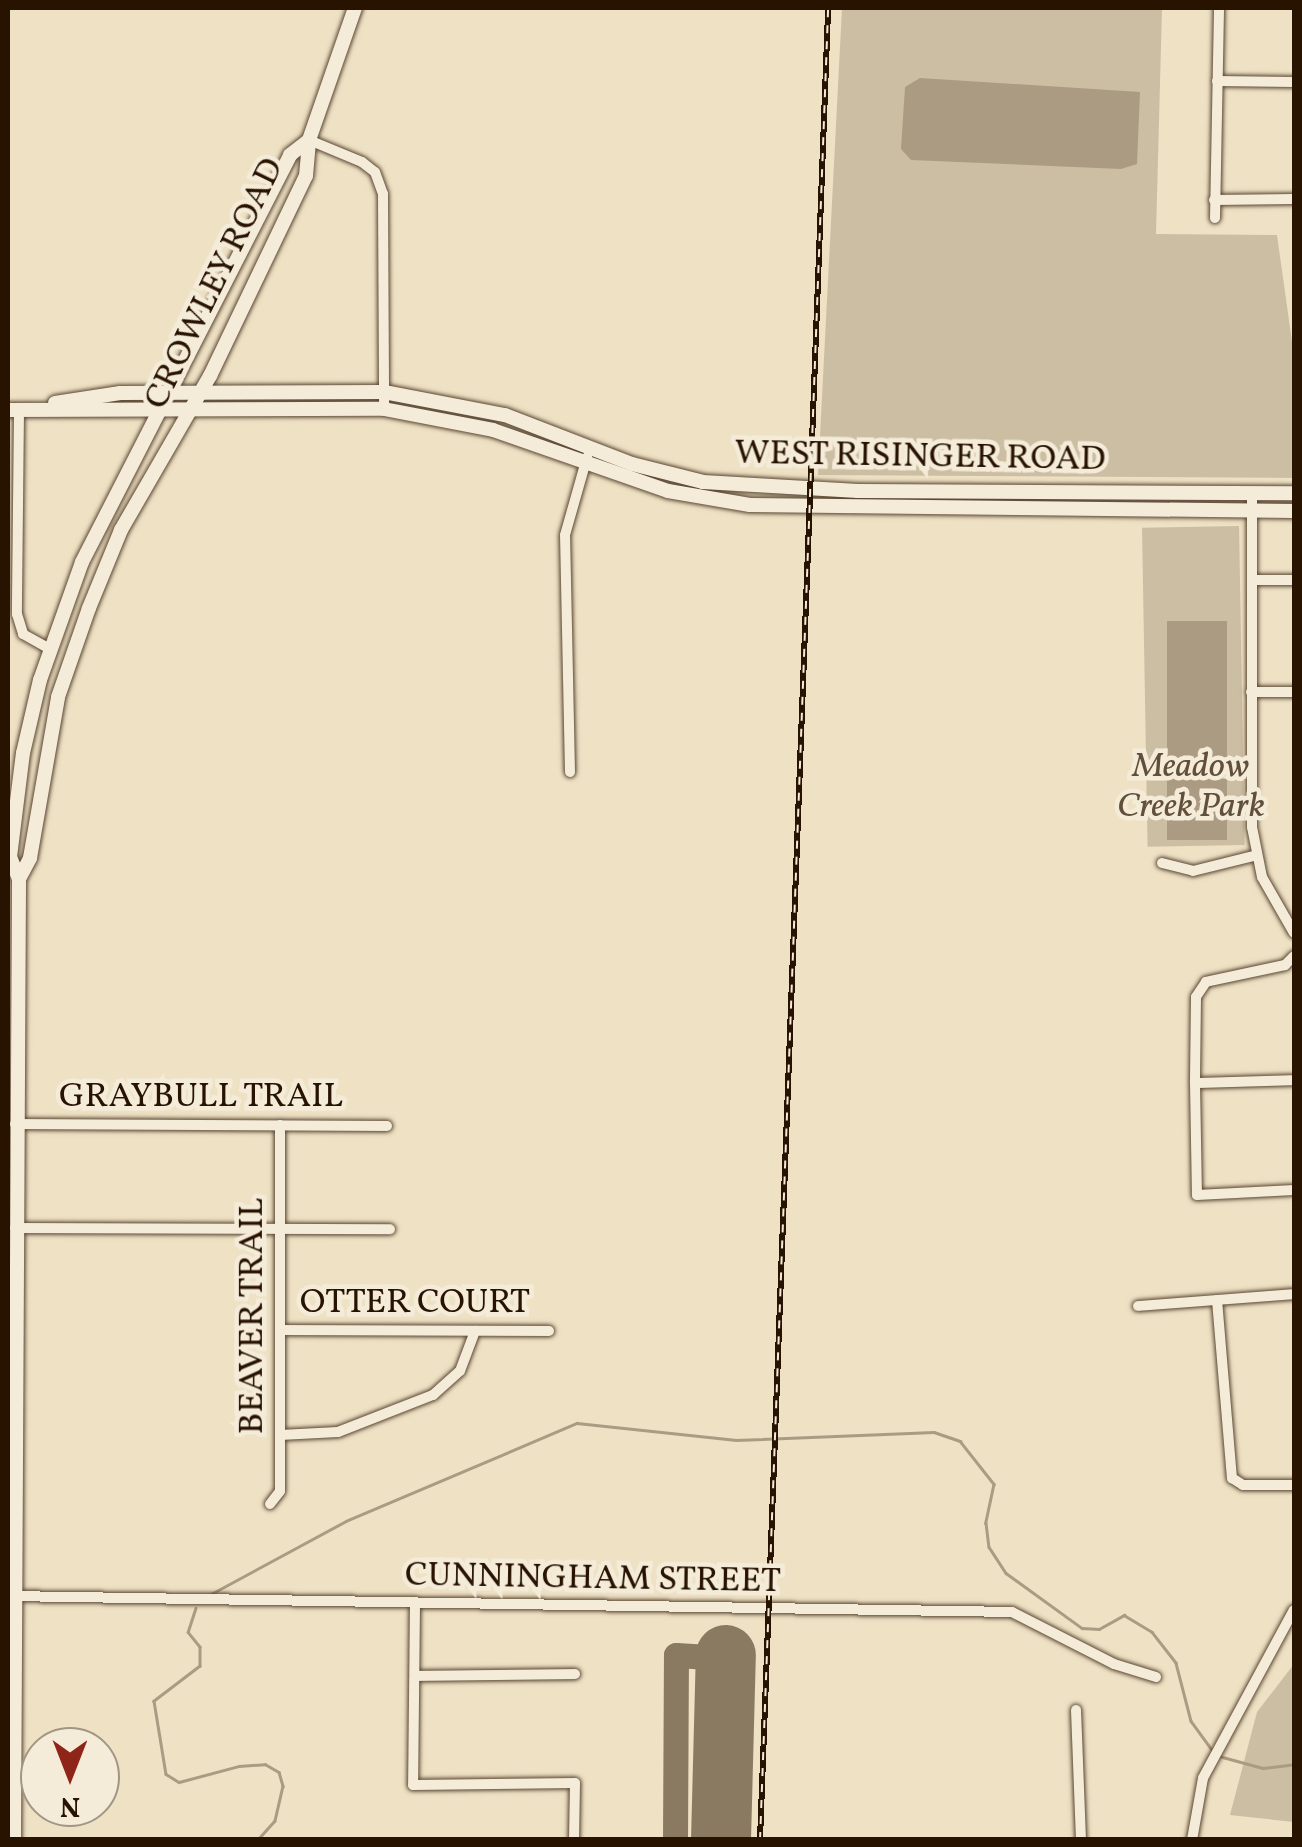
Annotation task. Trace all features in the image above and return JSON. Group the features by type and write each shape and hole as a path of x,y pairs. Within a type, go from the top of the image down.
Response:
{"main road":[{"path":"309,140 356,8"},
{"name":"CROWLEY ROAD","path":"14,1840 11,1356 15,1124 10,857 16,797 50,649 82,562 173,392 290,155 309,140"},
{"name":"CROWLEY ROAD","path":"13,879 30,858 58,697 88,608 121,530 202,392 306,176 309,140"},
{"name":"WEST RISINGER ROAD","path":"13,410 86,396 384,392 505,415 590,448 703,482 771,488 1294,492"},
{"name":"WEST RISINGER ROAD","path":"13,410 384,409 493,430 668,491 750,505 1294,510"},
{"path":"1058,510 1068,497 1145,492"}],"street":[{"path":"1215,218 1219,8"},
{"path":"1216,81 1294,82"},
{"path":"309,140 362,162 374,172 383,194 384,409"},
{"path":"1214,200 1294,199"},
{"path":"13,410 18,614 23,634 50,649"},
{"path":"570,772 566,523 590,448"},
{"path":"1252,493 1257,855 1294,934"},
{"path":"1253,580 1294,580"},
{"path":"1252,692 1294,692"},
{"path":"1162,864 1193,871 1257,855"},
{"path":"1294,956 1285,965 1206,982 1196,998 1197,1195 1294,1190"},
{"path":"1196,1082 1294,1080"},
{"name":"GRAYBULL TRAIL","path":"15,1124 387,1126"},
{"name":"BEAVER TRAIL","path":"270,1504 280,1490 280,1125"},
{"path":"15,1228 390,1229"},
{"path":"1138,1306 1294,1294"},
{"path":"1217,1300 1232,1478 1243,1485 1294,1485"},
{"name":"OTTER COURT","path":"280,1330 549,1332"},
{"path":"280,1435 338,1432 433,1395 460,1371 476,1331"},
{"name":"CUNNINGHAM STREET","path":"11,1597 1012,1612 1114,1664 1156,1677"},
{"path":"414,1603 414,1784 575,1783 574,1840"},
{"path":"1192,1840 1203,1778 1258,1668 1294,1610"},
{"path":"415,1676 575,1674"},
{"path":"1076,1710 1081,1840"}],"green space":[{"path":"842,8 1162,8 1156,234 1277,235 1294,356 1294,478 818,475"},
{"name":"Meadow Creek Park","path":"1239,526 1245,845 1148,847 1142,528"},
{"path":"1294,1664 1294,1822 1230,1815 1257,1712"}],"shaded area":[{"path":"920,78 1140,92 1137,164 1121,169 911,160 901,149 905,87"},
{"path":"1167,621 1227,621 1227,840 1167,840"}],"waterway":[{"path":"211,1594 346,1521 577,1423 736,1440 934,1432 960,1441 994,1484 986,1523 989,1547 1006,1573 1082,1628 1099,1629 1124,1615 1152,1632 1176,1663 1191,1721 1213,1751"},
{"path":"196,1608 188,1632 200,1647 200,1666 154,1701 166,1774 179,1782 239,1766 265,1764 279,1772 283,1786 275,1821 258,1840"},
{"path":"1219,1756 1263,1768 1294,1764"}],"taxiway":[{"path":"675,1840 676,1655 726,1658"}],"runway":[{"path":"721,1840 726,1655"}],"railway":[{"path":"760,1840 828,8"}]}
